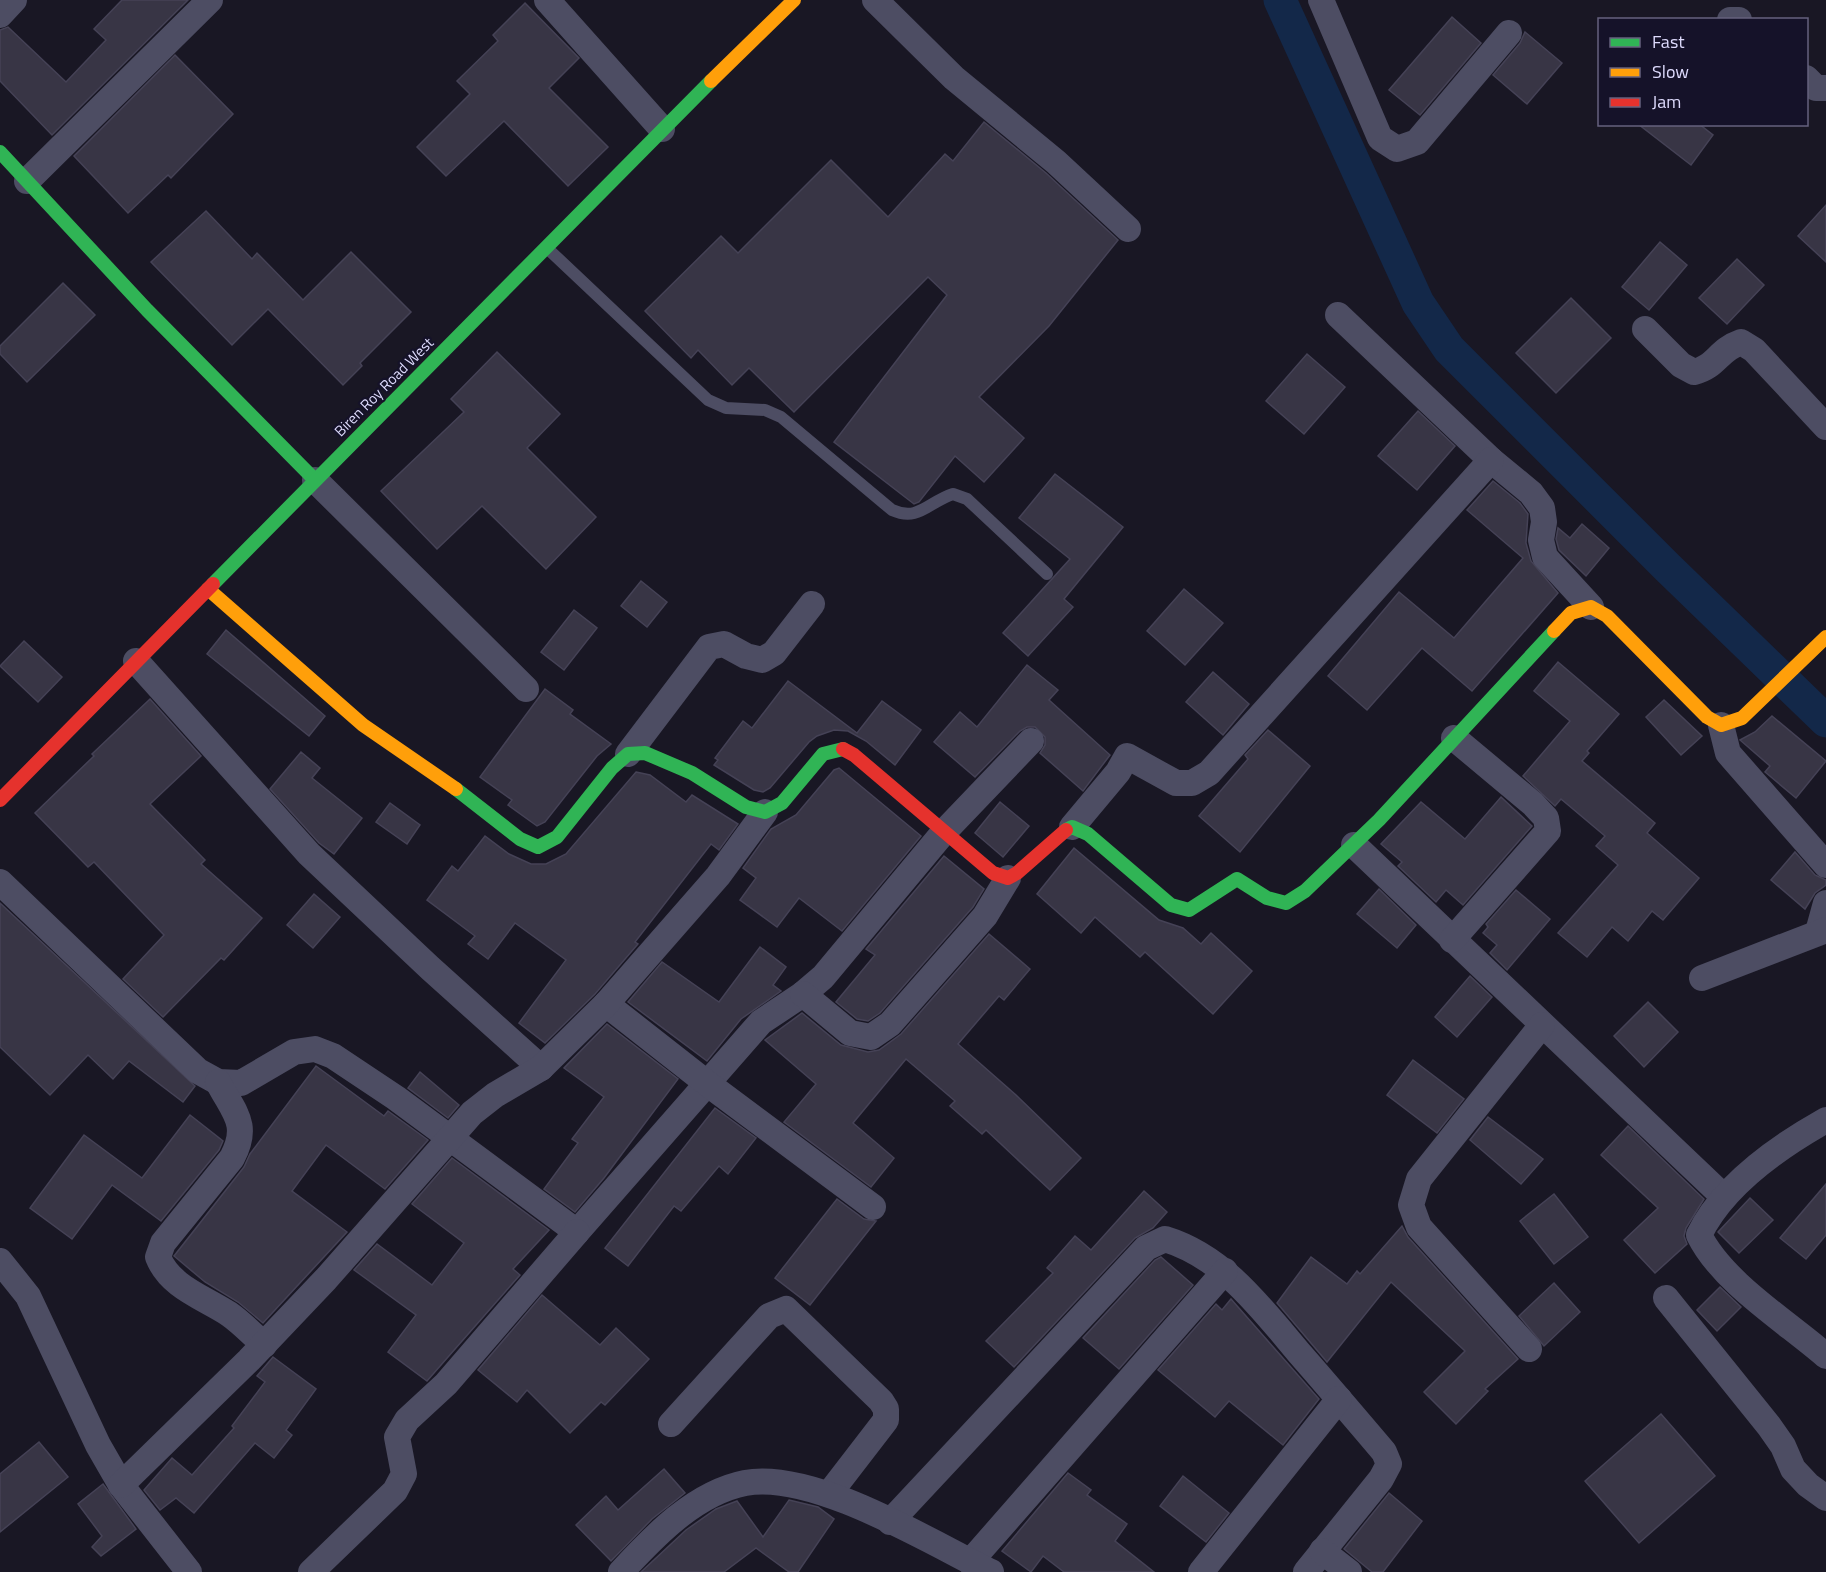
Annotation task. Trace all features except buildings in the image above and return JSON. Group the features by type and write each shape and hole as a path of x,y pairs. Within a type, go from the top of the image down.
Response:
{"street":[{"path":"0,15 14,0"},
{"path":"27,181 210,0"},
{"path":"547,0 662,129"},
{"name":"Biren Roy Road West","path":"3,791 208,589 662,129 794,0"},
{"path":"874,0 954,78 1039,148 1128,229"},
{"path":"1321,0 1380,138 1397,149 1417,142 1509,33"},
{"path":"1808,80 1816,87 1826,88"},
{"path":"0,152 147,310 526,689"},
{"path":"1338,315 1491,460 1531,493 1542,508 1545,522 1541,540 1545,557 1591,607 1607,616 1707,717 1721,725 1728,753 1826,865"},
{"path":"1645,329 1682,365 1694,372 1707,369 1727,347 1741,342 1754,350 1826,428"},
{"path":"803,994 850,1033 871,1036 890,1024 985,916 1008,878 1023,871 1058,834 1072,827 1118,772 1127,756 1176,783 1192,783 1209,773 1491,460"},
{"path":"208,589 355,718 459,791 520,838 538,847 557,837 612,768 628,754 709,647 724,644 746,656 762,660 774,652 812,604"},
{"path":"1072,827 1088,834 1171,905 1189,910 1202,903 1223,884 1237,879 1269,900 1286,903 1299,895 1354,845 1571,613 1591,607"},
{"path":"1721,725 1742,718 1767,697 1826,637"},
{"path":"136,661 309,854 430,969 541,1068"},
{"path":"1452,940 1548,831 1546,818 1533,804 1454,738"},
{"path":"311,1572 395,1491 404,1474 397,1437 407,1420 446,1384 761,1022 803,994 823,977 943,832 1031,741"},
{"path":"121,1485 264,1345 326,1279 472,1113 495,1095 541,1068 606,1004 718,876 765,812 782,803 823,754 840,748 854,755 993,873 1008,878"},
{"path":"628,754 645,753 692,773 746,807 765,812"},
{"path":"1354,845 1724,1197"},
{"path":"0,882 198,1071 218,1082 241,1083 294,1052 315,1049 333,1056 577,1232"},
{"path":"1702,978 1822,931 1826,903"},
{"path":"606,1004 708,1084 873,1207"},
{"path":"1529,1349 1419,1227 1412,1205 1419,1179 1542,1025"},
{"path":"218,1082 241,1125 240,1142 232,1158 163,1243 158,1257 163,1269 184,1288 232,1316 264,1345"},
{"path":"1824,1352 1768,1310 1708,1252 1700,1235 1709,1215 1724,1197 1797,1136 1826,1120"},
{"path":"890,1522 1146,1248 1165,1239 1187,1246 1225,1271 1250,1295 1384,1452 1389,1464 1381,1479 1306,1572"},
{"path":"0,1261 28,1296 98,1445 121,1485 189,1572"},
{"path":"621,1572 646,1544 699,1502 745,1483 784,1483 829,1494 981,1567 1225,1271"},
{"path":"1666,1298 1769,1425 1783,1446 1793,1469 1808,1485 1826,1498"},
{"path":"671,1424 769,1316 786,1309 873,1393 886,1409 886,1420 829,1494"},
{"path":"1201,1572 1339,1399"},
{"path":"1322,1551 1349,1572"}],"lane":[{"path":"769,0 781,13"},
{"path":"547,248 708,400 726,408 765,410 781,417 892,510 905,516 918,514 937,499 952,494 967,499 1047,574"}],"waterway":[{"path":"1280,0 1418,303 1449,349 1667,567 1826,721"}],"traffic: fast":[{"path":"213,584 711,81"},
{"path":"0,152 147,310 315,480"},
{"path":"1066,830 1072,827 1088,834 1171,905 1189,910 1237,879 1267,898 1286,903 1305,891 1379,820 1554,631"},
{"path":"456,789 520,839 538,847 557,837 612,768 628,754 645,753 692,773 746,807 765,812 782,803 823,754 843,749"}],"traffic: slow":[{"path":"711,81 794,0"},
{"path":"208,589 363,725 456,789"},
{"path":"1554,631 1571,613 1591,607 1607,616 1707,717 1721,725 1742,718 1826,637"}],"traffic: jam":[{"path":"0,800 213,584"},
{"path":"843,749 854,755 993,873 1008,878 1017,873 1066,830"}]}
